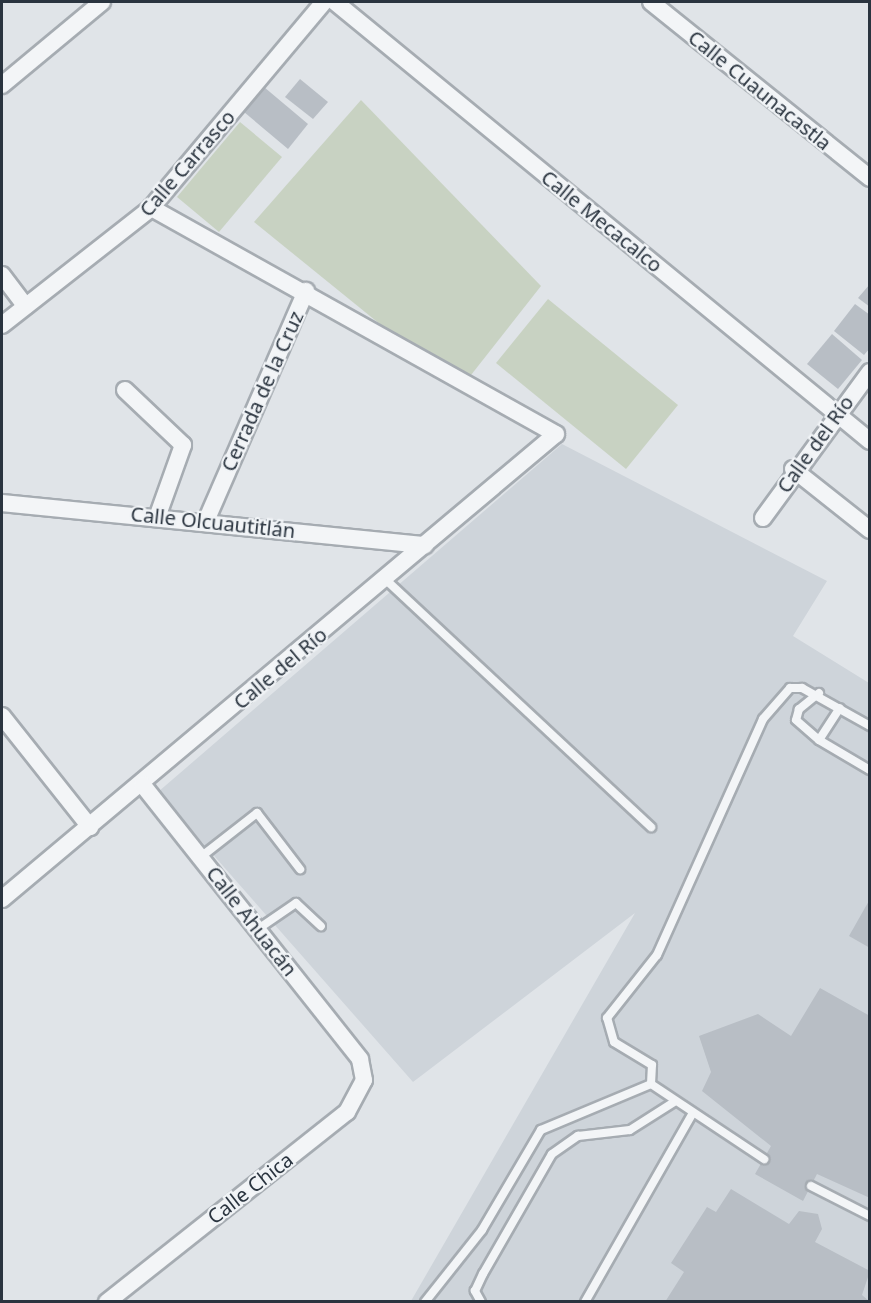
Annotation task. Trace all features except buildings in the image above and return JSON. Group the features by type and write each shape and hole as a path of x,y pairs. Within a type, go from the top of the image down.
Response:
{"street":[{"path":"2,85 102,2"},
{"name":"Calle Carrasco","path":"2,325 151,208 324,2"},
{"name":"Calle Mecacalco","path":"335,2 870,441"},
{"name":"Calle Cuaunacastla","path":"651,2 870,178"},
{"name":"Cerrada de la Cruz","path":"151,208 306,291 206,521"},
{"path":"2,275 25,306"},
{"name":"Calle del Río","path":"2,899 143,785 556,434 306,291"},
{"name":"Calle del Río","path":"763,518 793,469 835,413 870,372"},
{"path":"125,390 183,444 158,515"},
{"path":"793,469 870,530"},
{"name":"Calle Olcuautitlán","path":"2,503 158,515 424,545"},
{"path":"2,716 90,827"},
{"name":"Calle Ahuacán","path":"143,785 202,856 360,1059"},
{"name":"Calle Chica","path":"107,1302 346,1112 364,1080 360,1059"}],"lane":[{"path":"385,579 651,827"},
{"path":"651,1084 652,1065 614,1042 607,1027 609,1011 657,955 763,719 790,688 819,693 870,726"},
{"path":"819,693 799,709 796,720 819,740 870,770"},
{"path":"819,740 840,708"},
{"path":"202,856 257,813 300,869"},
{"path":"258,929 296,903 321,926"},
{"path":"651,1084 674,1102 764,1159"},
{"path":"425,1302 482,1230 541,1130 651,1084"},
{"path":"481,1302 475,1291 552,1154 579,1136 630,1130 674,1102"},
{"path":"585,1302 693,1113"},
{"path":"811,1186 870,1216"}],"shaded area":[{"path":"562,444 827,581 793,636 869,683 869,1301 411,1301 635,913 413,1082 158,792"}],"green space":[{"path":"361,100 541,286 460,389 254,222"},
{"path":"240,122 282,157 219,232 177,197"},
{"path":"548,299 678,405 626,469 496,363"}]}
